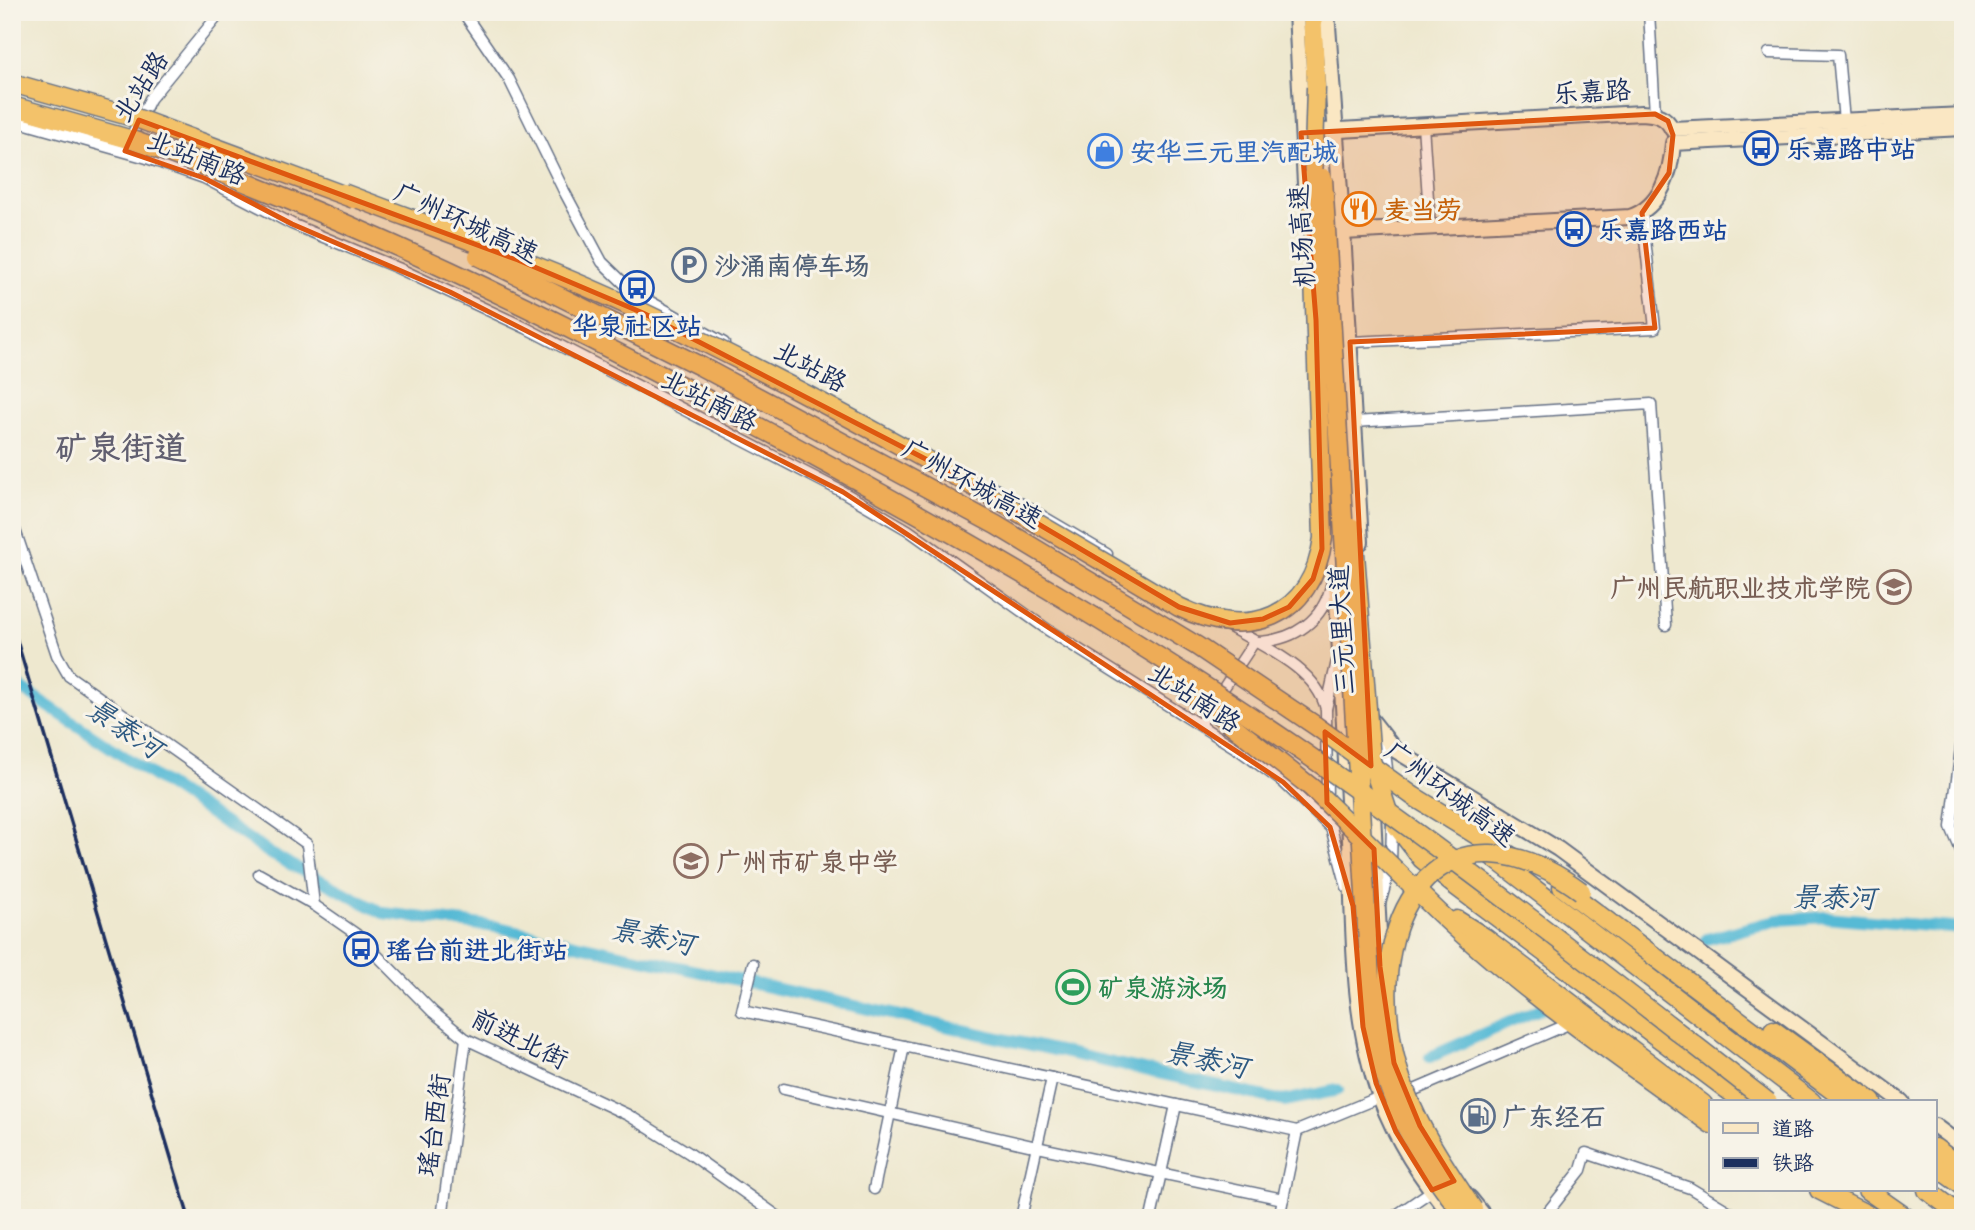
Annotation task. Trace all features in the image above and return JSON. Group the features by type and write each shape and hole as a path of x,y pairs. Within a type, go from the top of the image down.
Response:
{"highway":[{"name":"机场高速","path":"1312,12 1340,456"},
{"name":"广州环城高速","path":"12,83 191,137 343,193 578,303 996,525 1197,646 1316,726 1413,796 1809,1100"},
{"path":"343,193 559,276 643,313 957,476 1179,607 1215,621 1239,623 1271,617 1296,601 1313,579 1322,549 1312,219 1316,88"},
{"name":"广州环城高速","path":"12,106 129,139 193,161 429,260 677,383 1044,586 1162,658 1306,754 1402,823 1765,1100"},
{"path":"1340,456 1358,566 1371,760 1381,794 1396,825 1422,859 1453,884 1741,1100"},
{"path":"1340,456 1368,988 1373,1030 1388,1088 1412,1143 1468,1218"},
{"path":"1044,586 1271,754 1312,788 1474,947 1539,999 1709,1123"},
{"path":"1413,796 1582,900 1845,1100"},
{"path":"1479,1218 1426,1137 1409,1103 1394,1055 1387,997 1390,947 1404,908 1427,878 1457,860 1484,854 1504,855 1544,867 1869,1100"},
{"path":"1427,901 1484,937 1709,1107"},
{"path":"1937,1150 1963,1169"},
{"path":"1937,1167 1963,1186"},
{"path":"1805,1192 1847,1218"},
{"path":"1823,1192 1874,1218"},
{"path":"1870,1192 1907,1218"},
{"path":"1884,1192 1917,1218"},
{"path":"1930,1192 1963,1217"}],"main road":[{"name":"三元里大道","path":"1296,12 1316,88 1336,130 1370,718 1377,915 1385,1018 1394,1062 1405,1094 1457,1181 1486,1218"},
{"name":"三元里大道","path":"1326,12 1316,88 1301,133 1335,568 1353,906 1363,1027 1380,1097 1396,1132 1432,1190 1454,1218"},
{"name":"乐嘉路","path":"1301,133 1655,114 1668,121 1672,136"},
{"path":"1672,136 1844,121 1963,115"},
{"path":"1672,136 1963,128"},
{"path":"1343,232 1616,219 1642,214 1664,186 1669,173 1672,136"},
{"path":"1370,718 1395,750 1558,849 1899,1100"},
{"path":"1937,1128 1963,1147"}],"street":[{"name":"北站路","path":"125,151 150,99 221,12"},
{"name":"北站路","path":"463,12 509,79 602,262 633,292 959,468 1254,642 1302,673 1318,690 1326,709"},
{"path":"1648,12 1655,114"},
{"path":"1769,53 1838,55 1844,121"},
{"name":"北站南路","path":"12,120 125,151 204,178 292,224 450,292 832,486 918,537 1048,630 1199,724 1283,782 1330,827"},
{"path":"1423,125 1430,228"},
{"path":"1350,342 1655,328 1642,214"},
{"path":"1354,422 1651,404 1666,625"},
{"path":"12,521 57,655 69,676 307,844 314,905"},
{"path":"1199,724 1254,642 1278,639 1310,625 1328,598 1335,568"},
{"path":"1339,650 1326,709 1325,772 1330,827 1353,906"},
{"path":"1963,733 1951,827 1963,855"},
{"name":"前进北街","path":"259,874 314,905 371,946 433,1012 466,1038 628,1115 690,1153 780,1218"},
{"path":"753,964 742,1011 1297,1131 1380,1097"},
{"path":"1405,1094 1564,1026"},
{"name":"瑶台西街","path":"442,1218 466,1038"},
{"path":"874,1189 904,1046"},
{"path":"1021,1218 1052,1078"},
{"path":"784,1089 1037,1147 1283,1199"},
{"path":"1151,1218 1176,1105"},
{"path":"1279,1218 1297,1131"},
{"path":"1544,1218 1581,1170 1586,1153 1690,1188 1740,1218"},
{"path":"1392,1218 1432,1190 1457,1181"}],"highlighted area":[{"path":"1655,114 1668,121 1673,135 1669,173 1642,213 1655,328 1350,342 1371,766 1325,732 1327,803 1374,849 1380,967 1394,1063 1420,1126 1454,1181 1432,1190 1396,1132 1376,1083 1363,1027 1353,906 1330,827 1283,782 843,492 450,292 292,224 204,178 125,151 139,120 518,260 643,313 945,469 1179,607 1230,623 1263,619 1289,607 1313,579 1322,549 1316,320 1301,133"}],"waterway":[{"name":"景泰河","path":"12,682 271,854 383,913 498,927 1284,1101 1338,1090"},
{"name":"景泰河","path":"1707,939 1778,920 1826,917 1963,929"},
{"name":"景泰河","path":"1430,1057 1540,1009"}],"railway":[{"path":"12,624 189,1218"}],"place":[{"name":"乐嘉路中站","path":"1761,148"},
{"name":"安华三元里汽配城","path":"1105,151"},
{"name":"麦当劳","path":"1359,209"},
{"name":"乐嘉路西站","path":"1574,229"},
{"name":"沙涌南停车场","path":"689,265"},
{"name":"华泉社区站","path":"637,288"},
{"name":"广州民航职业技术学院","path":"1894,587"},
{"name":"广州市矿泉中学","path":"691,861"},
{"name":"瑶台前进北街站","path":"361,949"},
{"name":"矿泉游泳场","path":"1073,987"},
{"name":"广东经石","path":"1478,1116"}],"district":[{"name":"矿泉街道","path":"121,447"}]}
